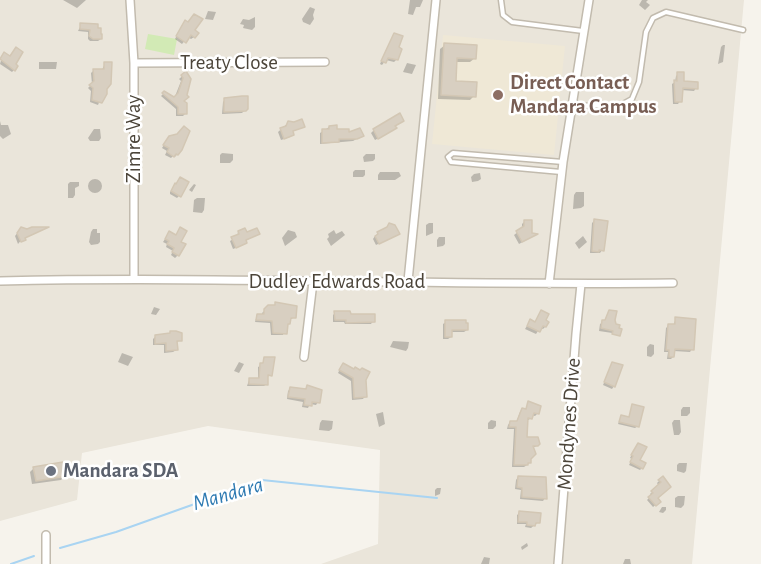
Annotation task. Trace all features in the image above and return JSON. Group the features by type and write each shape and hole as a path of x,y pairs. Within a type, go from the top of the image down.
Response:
{"street":[{"name":"Zimre Way","path":"130,0 134,63 134,278"},
{"path":"408,281 436,0"},
{"path":"549,284 563,162 589,0"},
{"name":"Treaty Close","path":"134,63 325,62"},
{"name":"Dudley Edwards Road","path":"0,281 134,278 313,282 673,283"},
{"path":"304,357 313,282"},
{"name":"Mondynes Drive","path":"558,564 581,284"},
{"path":"46,535 46,564"}],"lane":[{"path":"501,0 503,15 512,22 583,31"},
{"path":"572,106 621,105 632,99 639,82 646,32 653,18 666,12 743,30"},
{"path":"562,172 451,162 448,156 453,153 563,162"}],"shaded area":[{"path":"0,0 744,0 692,564 321,564 378,544 380,450 208,426 82,453 77,500 0,521"},
{"name":"Direct Contact Mandara Campus","path":"443,35 565,46 554,155 432,144"}],"green space":[{"path":"148,34 177,39 174,55 145,49"}],"building":[{"path":"194,14 203,19 195,30 199,33 195,38 191,35 186,43 176,36 185,20 188,22"},
{"path":"80,23 98,24 98,28 101,28 102,39 93,39 89,36 90,30 80,29"},
{"path":"394,33 403,36 399,47 402,49 398,60 388,58 386,63 381,61"},
{"path":"444,43 477,45 476,59 457,58 456,81 477,82 476,97 441,95"},
{"path":"16,47 23,52 15,71 0,59 4,52 10,56"},
{"path":"104,62 112,62 111,84 102,103 92,100 93,88 89,85 94,81 93,69 104,69"},
{"path":"186,71 191,79 187,95 189,97 184,101 187,103 187,114 178,114 178,107 162,93 164,91 174,97 178,93 183,78 181,75"},
{"path":"677,72 684,72 684,81 698,82 698,89 683,88 682,102 675,102 674,80 677,81"},
{"path":"248,96 246,111 224,112 224,98"},
{"path":"400,113 404,121 378,139 373,129"},
{"path":"302,119 305,127 293,131 294,135 284,139 280,128 286,126 288,121 294,122"},
{"path":"337,125 337,129 349,129 349,132 360,128 364,136 357,139 339,139 339,142 322,143 322,129 329,129 329,126"},
{"path":"184,126 190,131 182,150 174,157 167,152 169,148 163,145 169,136 177,134"},
{"path":"180,177 189,182 181,197 171,191"},
{"path":"594,219 608,221 604,251 592,251"},
{"path":"524,220 532,220 532,233 538,234 522,242 516,231 524,226"},
{"path":"389,223 395,225 400,234 379,244 375,236"},
{"path":"21,227 27,229 49,227 21,242 17,233"},
{"path":"180,227 187,231 181,242 186,244 179,256 172,252 174,248 167,244 169,241 165,239 169,231 176,235"},
{"path":"245,228 247,232 257,228 260,234 246,240 247,243 236,248 231,237 239,234 238,231"},
{"path":"275,302 297,306 296,318 291,318 287,334 273,333 272,321 256,320 257,314 264,314 264,309 268,305 275,305"},
{"path":"541,310 549,314 546,320 549,322 540,332 527,326 530,319 535,322"},
{"path":"609,310 617,311 615,320 622,329 620,336 612,334 613,331 601,328 602,320 605,320"},
{"path":"334,311 375,314 375,322 346,323 346,320 335,320"},
{"path":"675,317 696,319 694,350 675,349 674,357 669,357 669,350 666,350 668,324 675,324"},
{"path":"445,320 466,320 468,330 452,330 452,337 445,337"},
{"path":"170,331 182,333 182,341 177,341 178,350 166,351 166,343 155,344 155,335 170,333"},
{"path":"264,357 275,357 272,376 268,375 268,385 249,384 249,378 259,378 260,363 263,363"},
{"path":"612,362 623,365 615,387 604,382"},
{"path":"343,363 354,369 355,367 360,370 362,368 370,372 366,380 367,397 354,398 353,378 339,370"},
{"path":"307,385 322,390 320,403 312,402 312,406 304,405 305,399 288,397 290,387 306,389"},
{"path":"528,401 541,406 539,414 534,413 532,419 528,418 527,437 538,437 540,444 533,446 536,454 531,459 531,463 514,465 516,427 509,427 510,421 517,421 522,408 526,409"},
{"path":"632,404 644,407 639,427 619,422 621,415 629,417"},
{"path":"638,443 647,447 640,460 646,463 643,469 630,462"},
{"name":"Mandara SDA","path":"63,462 69,471 66,472 67,476 36,481 33,467"},
{"path":"518,476 546,477 547,499 522,497 522,488 517,487"},
{"path":"663,476 671,487 658,498 661,502 656,506 648,497 661,482 658,480"},
{"path":"519,511 541,513 540,523 536,523 535,526 527,525 527,522 518,522"}],"waterway":[{"name":"Mandara","path":"60,548 116,532 262,480 437,498"},
{"name":"Mandara","path":"11,564 34,556"}],"place":[{"name":"Direct Contact Mandara Campus","path":"498,95"},
{"name":"Mandara SDA","path":"51,471"}]}
